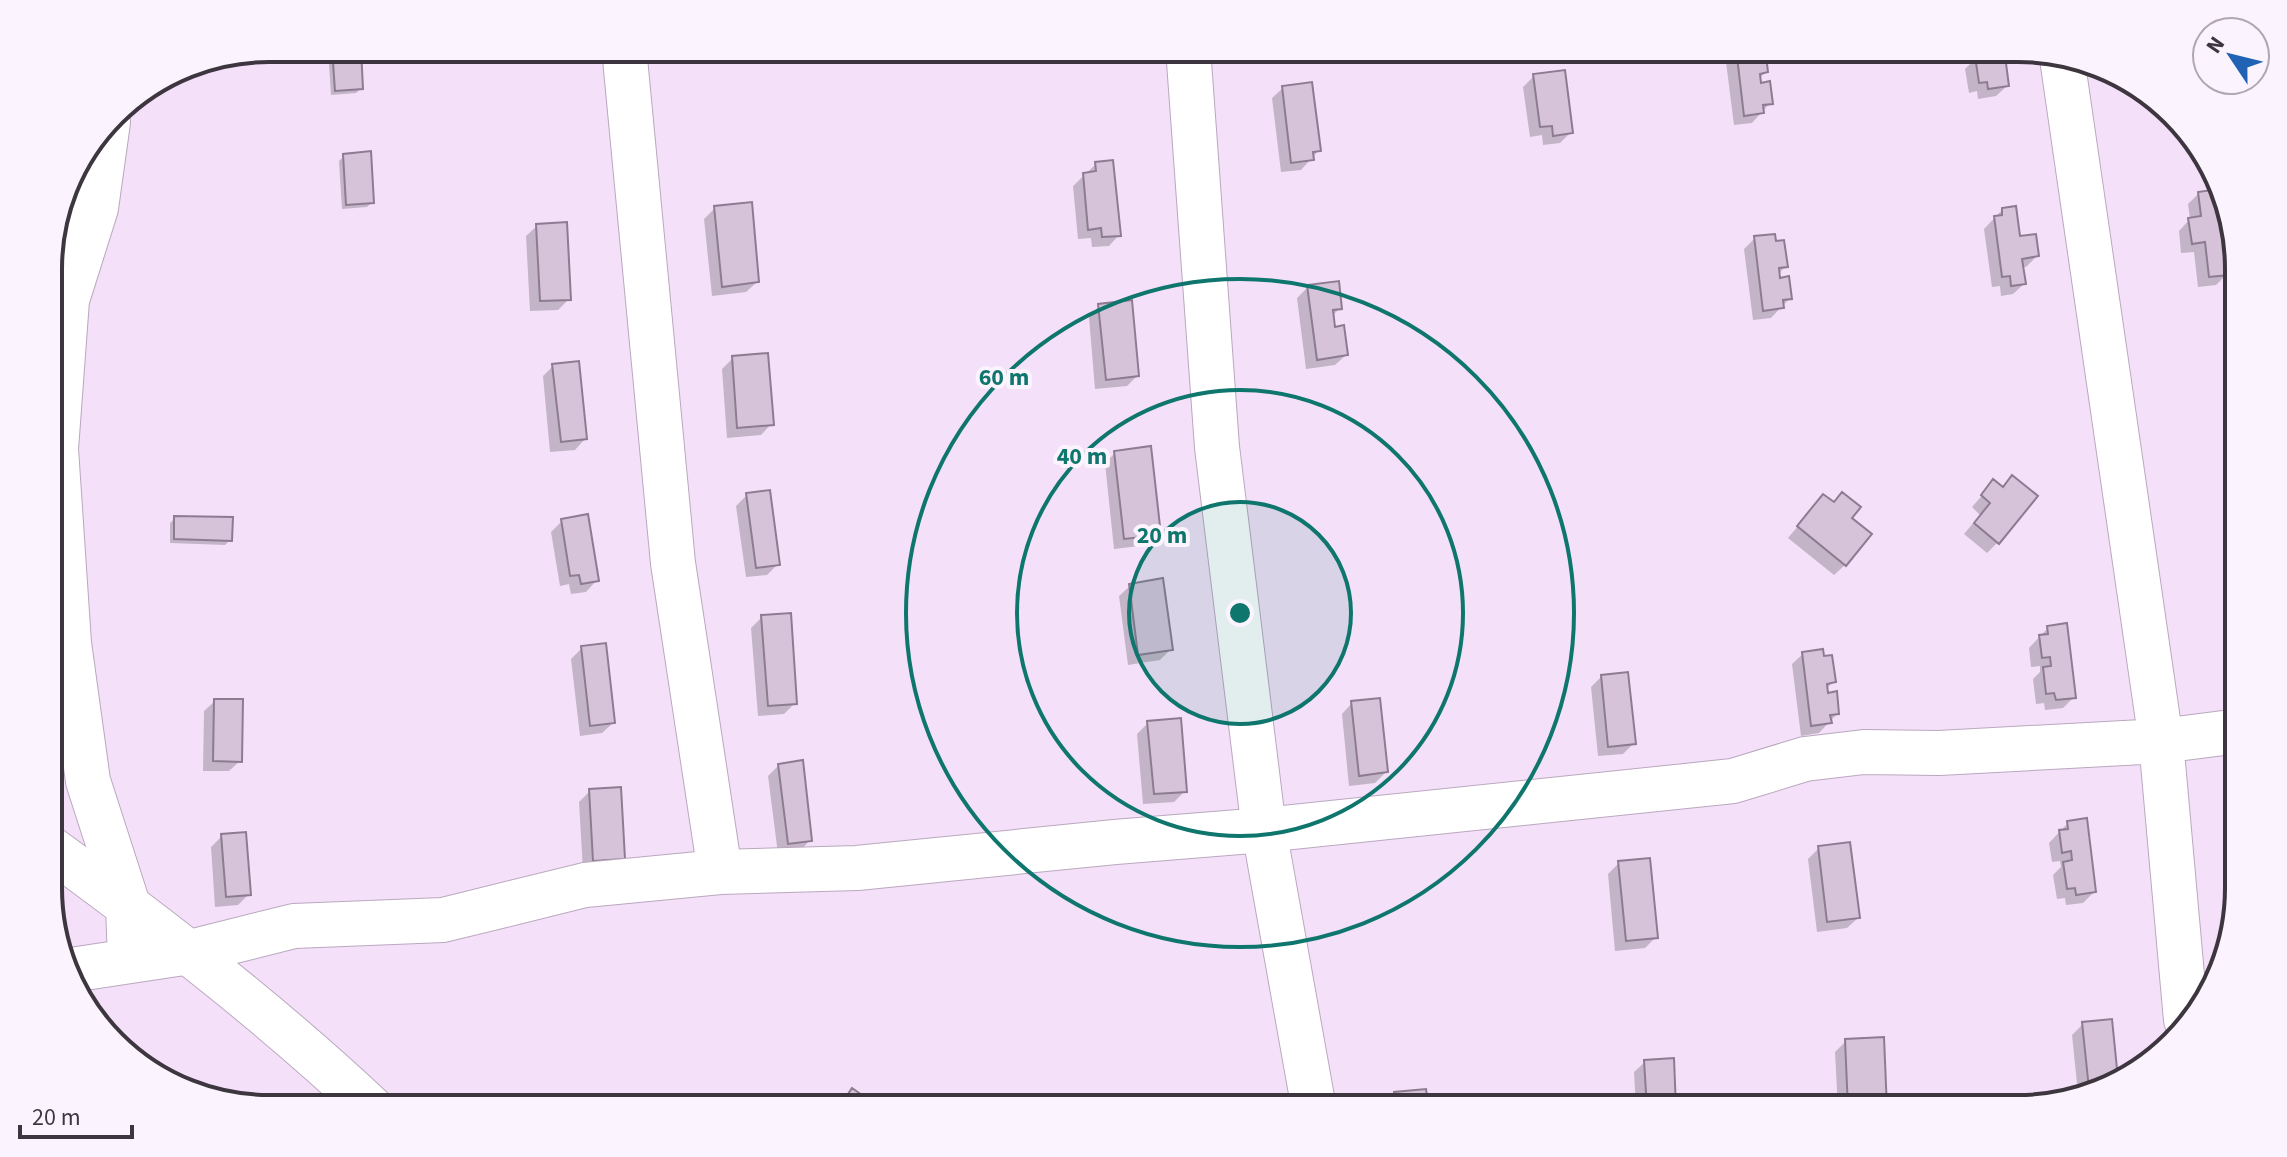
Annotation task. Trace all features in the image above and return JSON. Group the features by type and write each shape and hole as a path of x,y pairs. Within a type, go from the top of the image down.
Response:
{"street":[{"path":"625,62 673,563 720,872"},
{"path":"1189,62 1217,447 1264,830 1311,1095"},
{"path":"2063,67 2161,741 2185,1010"},
{"path":"62,368 67,300 96,208 105,143"},
{"path":"62,539 69,643 88,781 128,905 130,961"},
{"path":"79,969 190,952 294,926 443,920 585,885 720,872 857,868 1264,830 1733,781 1805,759 1864,752 1939,753 2161,741 2225,733"},
{"path":"62,857 190,952 302,1043 357,1095"}],"building":[{"path":"333,62 362,62 363,89 335,91"},
{"path":"1738,62 1767,62 1768,72 1760,74 1761,83 1770,81 1773,104 1763,105 1764,113 1744,116"},
{"path":"1976,62 2006,62 2009,86 1988,89 1987,82 1979,83"},
{"path":"1565,70 1573,133 1553,136 1552,126 1540,127 1533,74"},
{"path":"1312,82 1321,151 1313,152 1314,160 1291,163 1282,86"},
{"path":"371,151 374,203 346,205 343,154"},
{"path":"1113,160 1121,236 1102,237 1101,228 1088,230 1083,173 1096,171 1095,162"},
{"path":"2209,190 2214,202 2223,242 2225,275 2209,277 2205,242 2192,244 2188,218 2201,216 2198,192"},
{"path":"752,202 759,282 722,287 714,206"},
{"path":"2016,206 2020,236 2036,234 2039,256 2022,259 2026,284 2011,286 2010,276 2002,277 1994,216 2002,215 2002,208"},
{"path":"567,222 571,300 540,301 536,224"},
{"path":"1775,234 1776,241 1784,240 1788,267 1779,268 1780,278 1789,276 1792,299 1783,300 1784,308 1763,311 1754,236"},
{"path":"1339,281 1342,309 1333,310 1335,327 1344,325 1348,355 1317,360 1307,285"},
{"path":"1132,300 1139,376 1106,380 1098,304"},
{"path":"768,353 774,425 737,428 732,356"},
{"path":"579,361 587,439 561,442 552,364"},
{"path":"1151,446 1161,535 1124,539 1114,451"},
{"path":"2012,475 2038,496 1999,544 1974,523 1990,503 1981,495 1993,479 2003,487"},
{"path":"770,490 780,565 756,568 746,493"},
{"path":"1842,492 1861,507 1852,518 1872,534 1846,566 1797,526 1823,494 1834,502"},
{"path":"588,514 599,581 581,584 579,575 570,576 561,519"},
{"path":"174,516 233,517 232,541 174,539"},
{"path":"1163,578 1173,650 1138,655 1129,584"},
{"path":"791,613 797,704 768,706 761,615"},
{"path":"2067,623 2076,698 2056,700 2054,693 2046,694 2043,667 2051,666 2050,657 2042,658 2039,635 2048,634 2047,626"},
{"path":"606,643 615,723 590,726 581,646"},
{"path":"1823,649 1824,656 1832,655 1836,682 1827,684 1828,693 1837,691 1839,714 1830,715 1832,723 1811,726 1802,652"},
{"path":"1628,672 1636,744 1608,747 1601,675"},
{"path":"1380,698 1388,772 1359,776 1351,701"},
{"path":"214,699 243,699 242,762 213,761"},
{"path":"1181,718 1187,792 1154,794 1147,721"},
{"path":"803,760 812,841 788,844 778,764"},
{"path":"621,787 625,859 593,861 589,789"},
{"path":"2087,818 2096,892 2076,895 2075,888 2067,889 2063,862 2072,860 2071,851 2062,853 2059,830 2068,829 2067,821"},
{"path":"246,832 251,895 226,897 221,834"},
{"path":"1850,842 1860,918 1827,922 1818,846"},
{"path":"1650,858 1658,938 1626,941 1618,861"},
{"path":"2112,1019 2117,1070 2088,1083 2082,1022"},
{"path":"1884,1037 1886,1095 1847,1095 1845,1039"},
{"path":"1674,1058 1675,1095 1646,1095 1644,1060"},
{"path":"852,1088 862,1095 847,1095"},
{"path":"1426,1089 1427,1095 1394,1095 1394,1092"}]}
